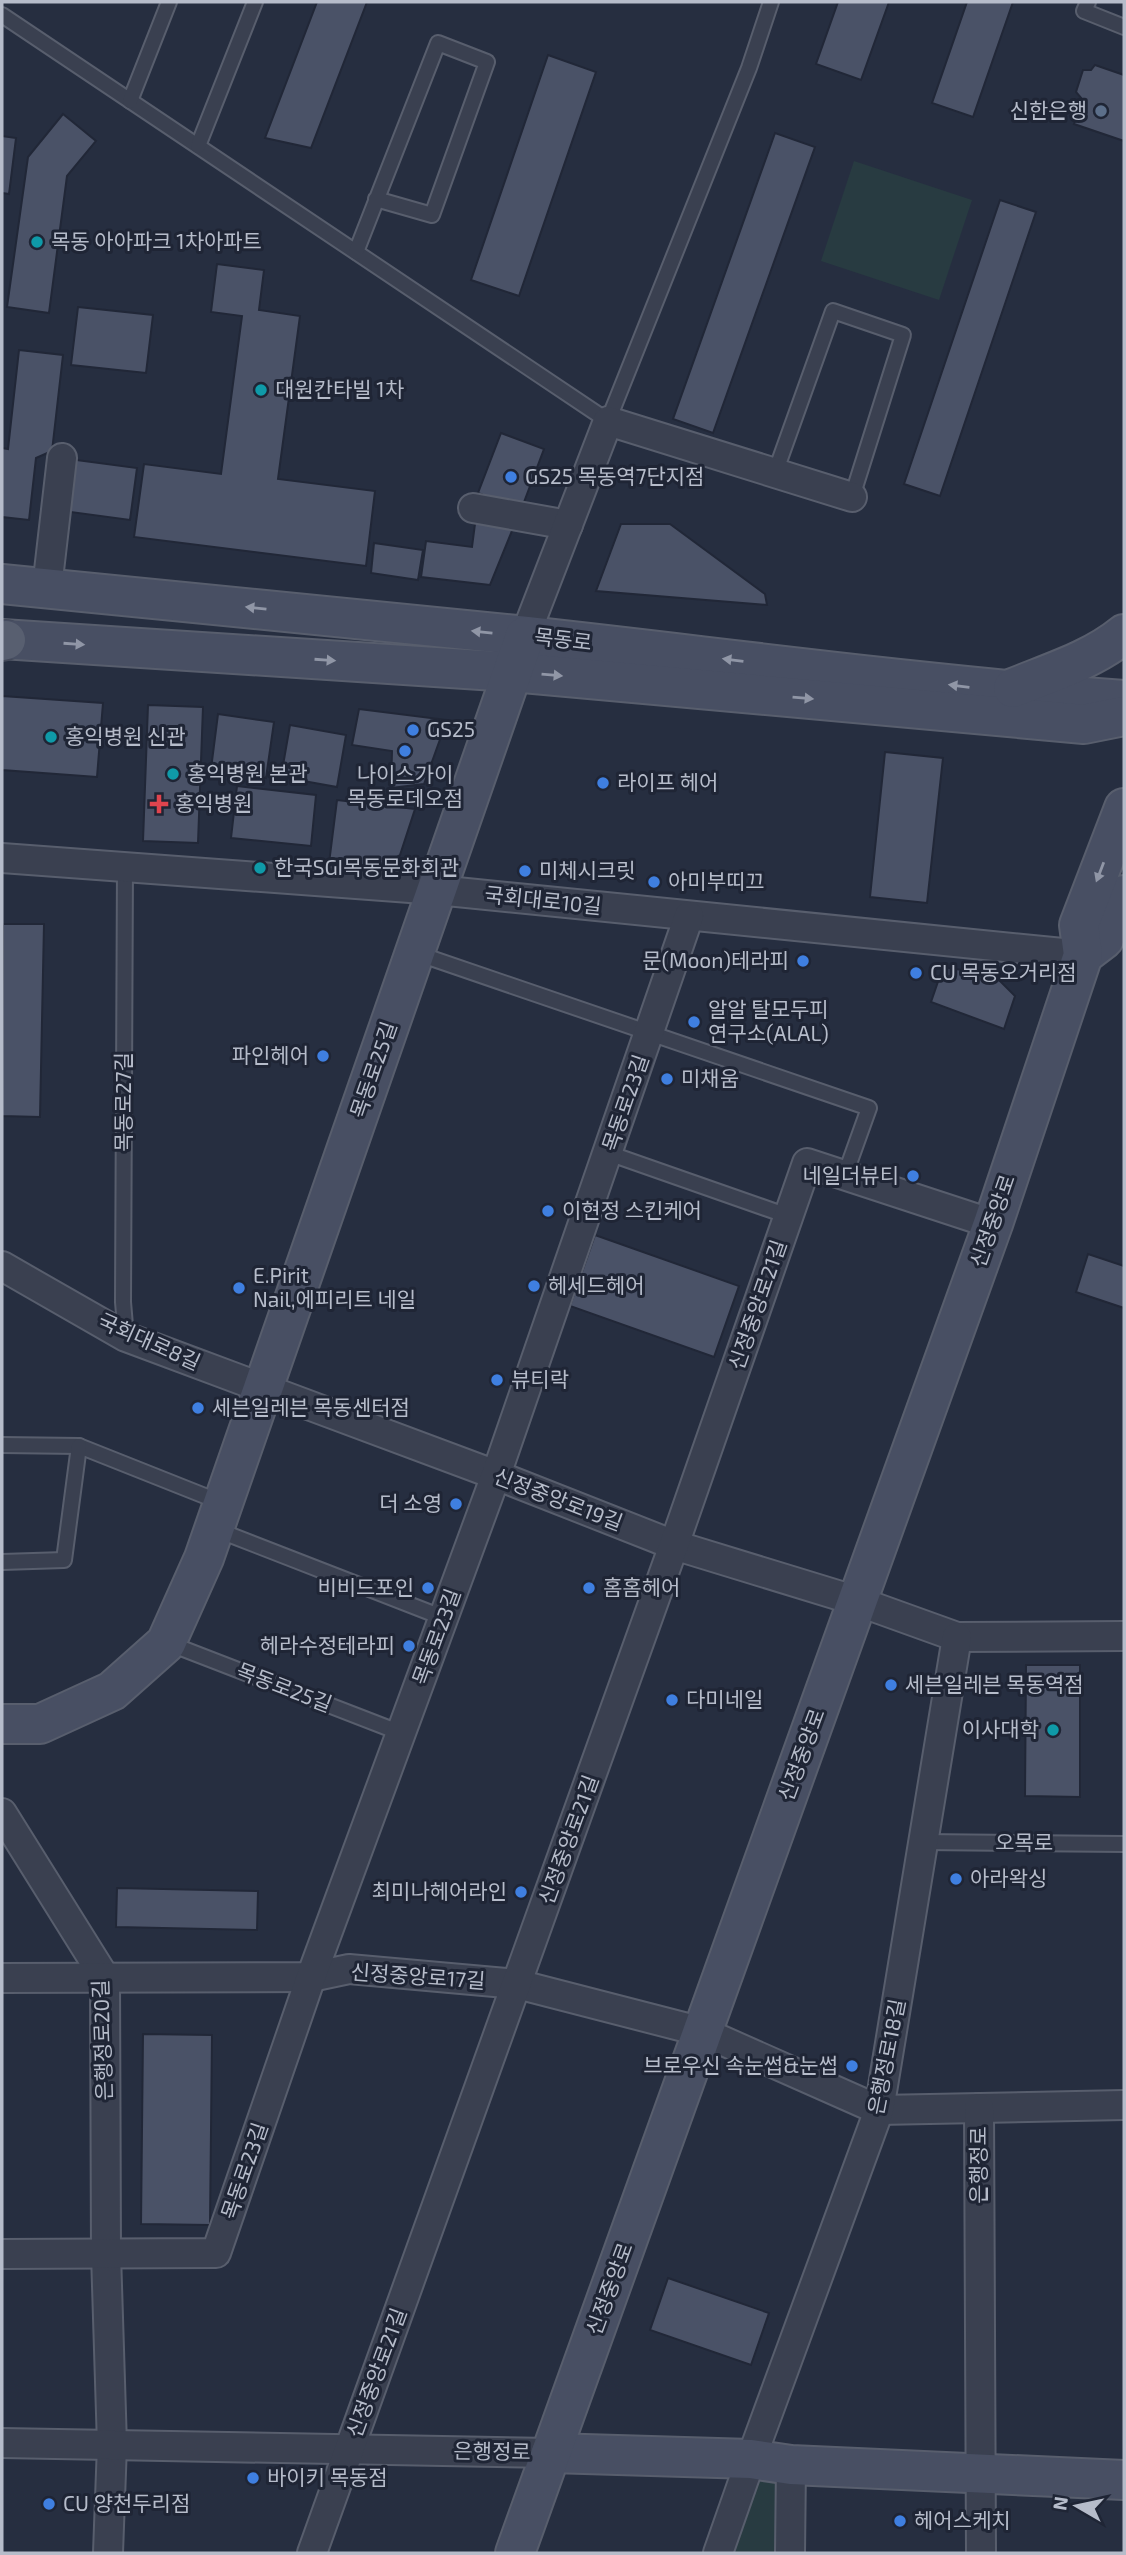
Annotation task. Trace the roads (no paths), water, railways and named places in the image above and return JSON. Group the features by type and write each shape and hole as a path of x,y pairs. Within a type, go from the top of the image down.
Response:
{"street":[{"path":"525,636 608,421 852,497"},
{"path":"47,588 62,458"},
{"path":"473,508 568,525"},
{"name":"목동로","path":"2,584 525,636 1005,691 1124,700"},
{"path":"1005,691 1077,663 1124,634"},
{"name":"목동로25길","path":"2,1724 40,1724 112,1690 166,1643 204,1558 525,636"},
{"name":"목동로","path":"3,640 512,672 1084,724 1124,716"},
{"name":"신정중앙로","path":"515,2553 993,1224 1083,956 1079,925 1124,808"},
{"name":"국회대로10길","path":"2,859 437,890 1083,956"},
{"name":"신정중앙로","path":"1083,956 1104,939 1119,899 1124,895"},
{"name":"목동로23길","path":"106,2254 216,2253 312,1978 496,1475 689,916"},
{"name":"신정중앙로21길","path":"312,2553 674,1545 807,1163 993,1224"},
{"name":"국회대로8길","path":"2,1266 126,1337 263,1389"},
{"name":"신정중앙로19길","path":"263,1389 496,1475 674,1545 858,1601 957,1637"},
{"path":"957,1637 1124,1636"},
{"name":"은행정로18길","path":"718,2553 879,2110 957,1637"},
{"name":"은행정로20길","path":"2,1813 105,1978 106,2254 111,2445 107,2553"},
{"name":"신정중앙로17길","path":"2,1978 312,1978 349,1969 517,1984 702,2032 879,2110"},
{"path":"879,2110 1124,2105"},
{"name":"은행정로","path":"979,2108 981,2474"},
{"path":"2,2254 106,2254"},
{"name":"은행정로","path":"2,2443 751,2459 791,2465 1124,2480"},
{"path":"790,2553 791,2465"},
{"path":"981,2474 982,2553"}],"lane":[{"path":"130,101 169,2"},
{"path":"198,146 256,2"},
{"path":"2,15 608,421 749,68 771,2"},
{"path":"1088,2 1084,11 1124,27"},
{"path":"356,252 376,199 438,43 487,62 432,215 376,199"},
{"path":"775,473 833,311 903,335 852,497"},
{"name":"목동로27길","path":"125,866 122,1302 126,1337"},
{"path":"415,953 869,1108 845,1175"},
{"path":"608,1153 788,1216"},
{"path":"2,1445 79,1446 218,1516 444,1618"},
{"path":"2,1562 64,1560 79,1446"},
{"name":"목동로25길","path":"166,1643 401,1733"},
{"name":"오목로","path":"923,1842 1124,1844"}],"place":[{"name":"신한은행","path":"1101,111"},
{"name":"목동 아아파크 1차아파트","path":"37,242"},
{"name":"대원칸타빌 1차","path":"261,390"},
{"name":"GS25 목동역7단지점","path":"511,477"},
{"name":"GS25","path":"413,730"},
{"name":"홍익병원 신관","path":"51,737"},
{"name":"나이스가이 목동로데오점","path":"405,751"},
{"name":"홍익병원 본관","path":"173,774"},
{"name":"라이프 헤어","path":"603,783"},
{"name":"홍익병원","path":"159,804"},
{"name":"한국SGI목동문화회관","path":"260,868"},
{"name":"미체시크릿","path":"525,871"},
{"name":"아미부띠끄","path":"654,882"},
{"name":"문(Moon)테라피","path":"803,961"},
{"name":"CU 목동오거리점","path":"916,973"},
{"name":"알알 탈모두피 연구소(ALAL)","path":"694,1022"},
{"name":"파인헤어","path":"323,1056"},
{"name":"미채움","path":"667,1079"},
{"name":"네일더뷰티","path":"913,1176"},
{"name":"이현정 스킨케어","path":"548,1211"},
{"name":"헤세드헤어","path":"534,1286"},
{"name":"E.Pirit Nail,에피리트 네일","path":"239,1288"},
{"name":"뷰티락","path":"497,1380"},
{"name":"세븐일레븐 목동센터점","path":"198,1408"},
{"name":"더 소영","path":"456,1504"},
{"name":"비비드포인","path":"428,1588"},
{"name":"홈홈헤어","path":"589,1588"},
{"name":"헤라수정테라피","path":"409,1646"},
{"name":"세븐일레븐 목동역점","path":"891,1685"},
{"name":"다미네일","path":"672,1700"},
{"name":"이사대학","path":"1053,1730"},
{"name":"아라왁싱","path":"956,1879"},
{"name":"최미나헤어라인","path":"521,1892"},
{"name":"브로우신 속눈썹&눈썹","path":"852,2066"},
{"name":"바이키 목동점","path":"253,2478"},
{"name":"CU 양천두리점","path":"49,2504"},
{"name":"헤어스케치","path":"900,2521"}]}
